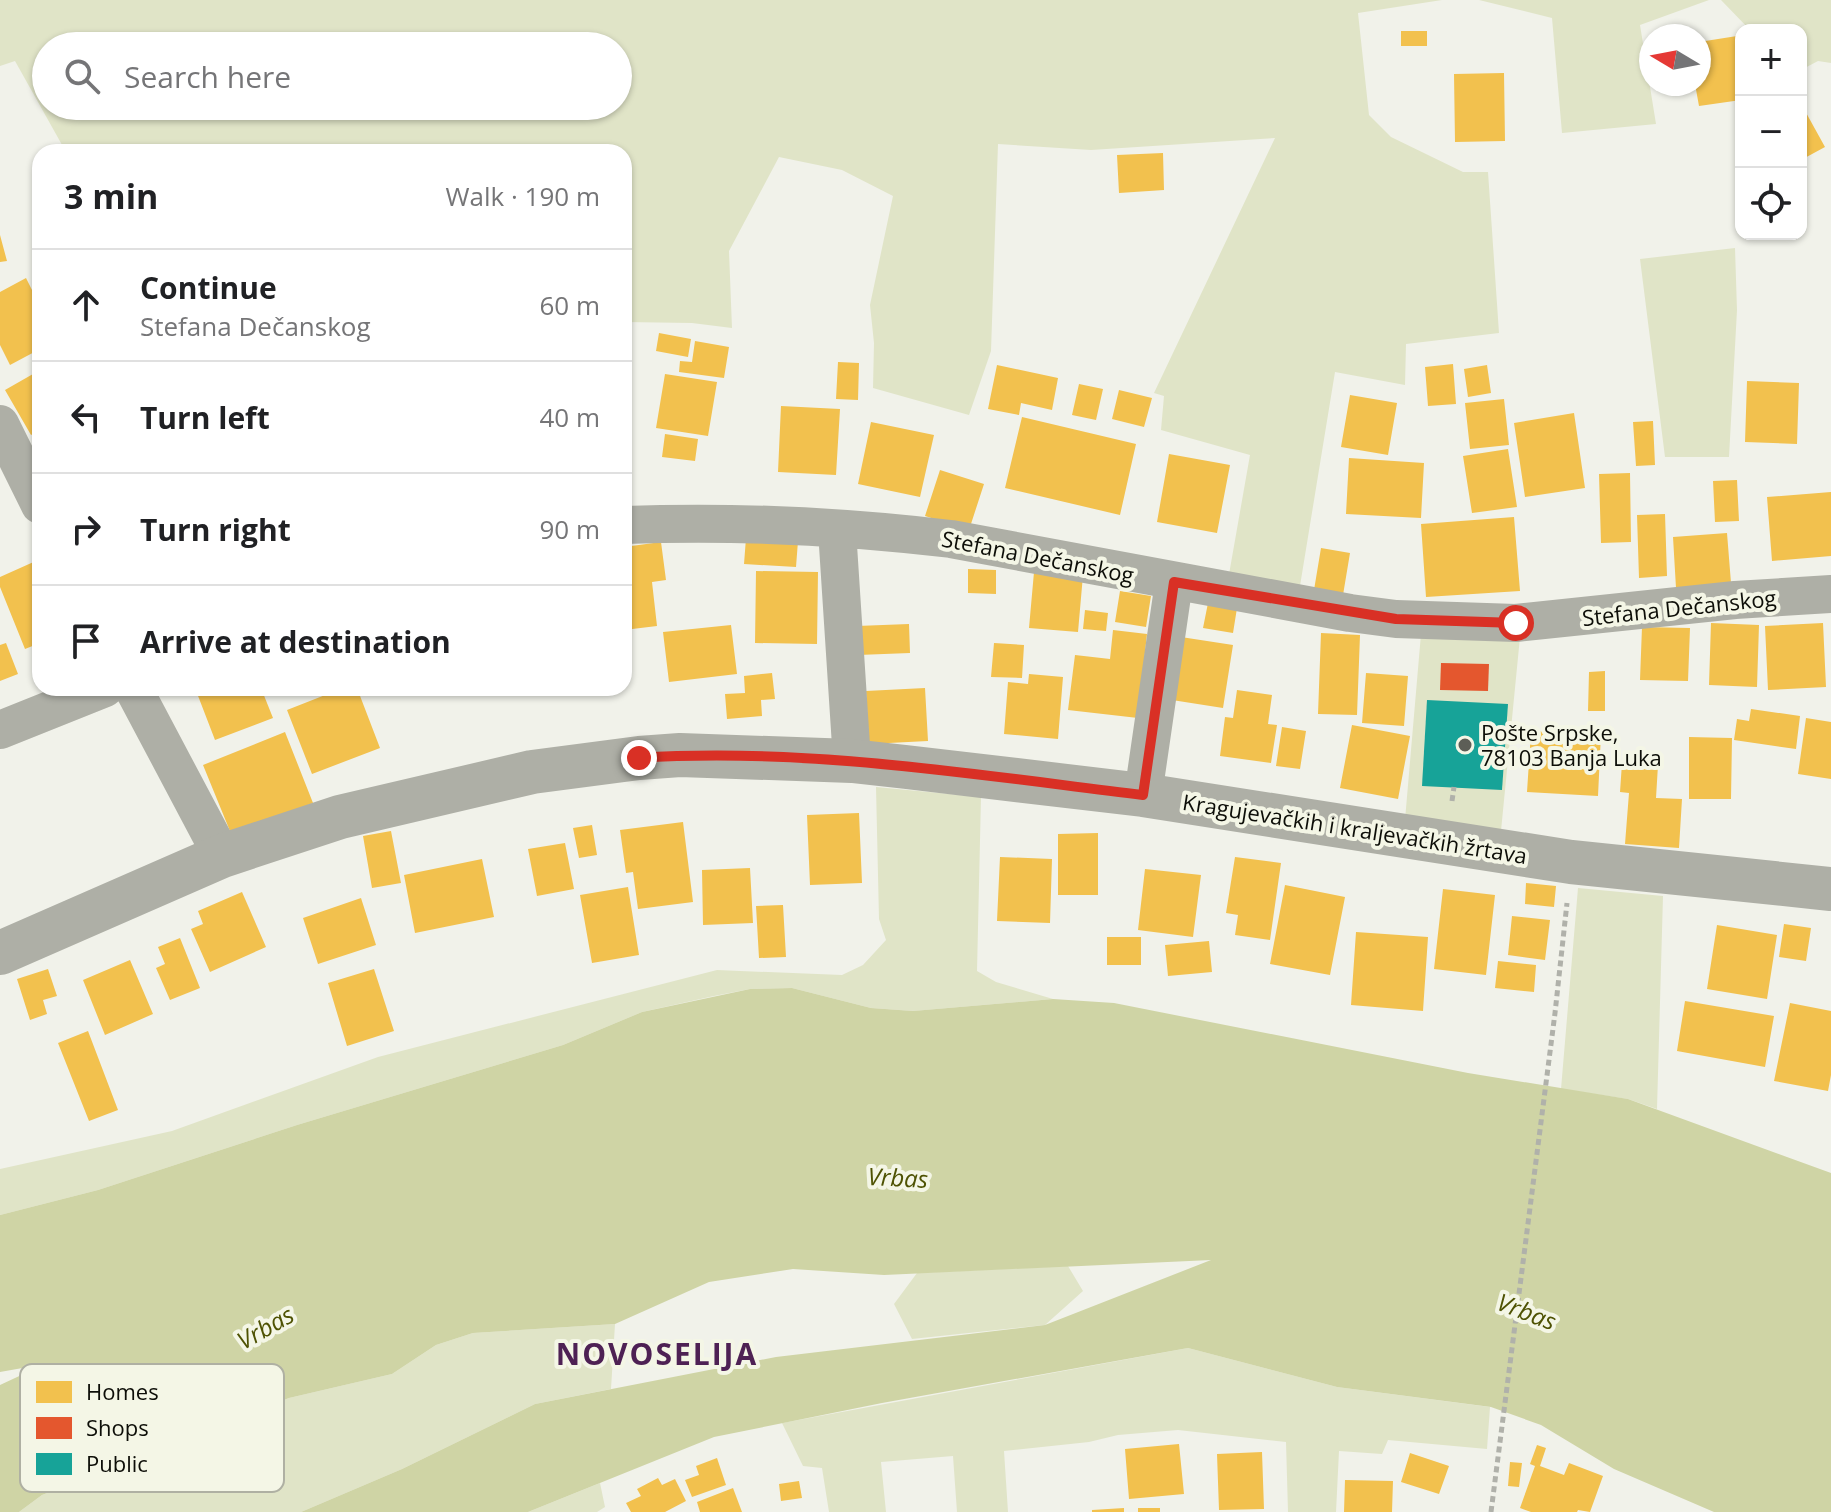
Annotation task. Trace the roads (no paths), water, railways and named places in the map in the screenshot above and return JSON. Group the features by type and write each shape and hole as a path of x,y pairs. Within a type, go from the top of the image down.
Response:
{"street":[{"path":"0,424 32,489"},
{"name":"Stefana Dečanskog","path":"632,525 780,524 951,539 1174,582 1396,619 1516,623 1735,600 1831,594"},
{"path":"837,530 852,761"},
{"path":"1143,795 1174,582"},
{"path":"0,730 85,696"},
{"path":"137,696 222,856"},
{"name":"Kragujevačkih i kraljevačkih žrtava","path":"0,953 222,856 340,817 532,772 680,755 852,761 1143,795 1571,862 1831,889"}],"water":[{"name":"Vrbas","path":"792,988 871,1008 913,1011 1053,999 1114,1003 1468,1073 1628,1099 1831,1173 1831,1512 1714,1512 1614,1469 1541,1425 1491,1407 1337,1387 1188,1348 882,1403 714,1437 528,1512 301,1512 402,1469 535,1404 776,1357 1045,1325 1211,1260 884,1275 793,1269 709,1282 615,1324 473,1333 436,1345 392,1374 284,1400 284,1364 20,1364 20,1368 0,1372 0,1215 98,1190 297,1125 563,1045 642,1012 750,989"},
{"path":"20,1376 20,1492 50,1492 19,1512 0,1512 0,1385"}],"place":[{"name":"Pošte Srpske, 78103 Banja Luka","path":"1465,745"}],"district":[{"name":"NOVOSELIJA","path":"657,1353"}]}
